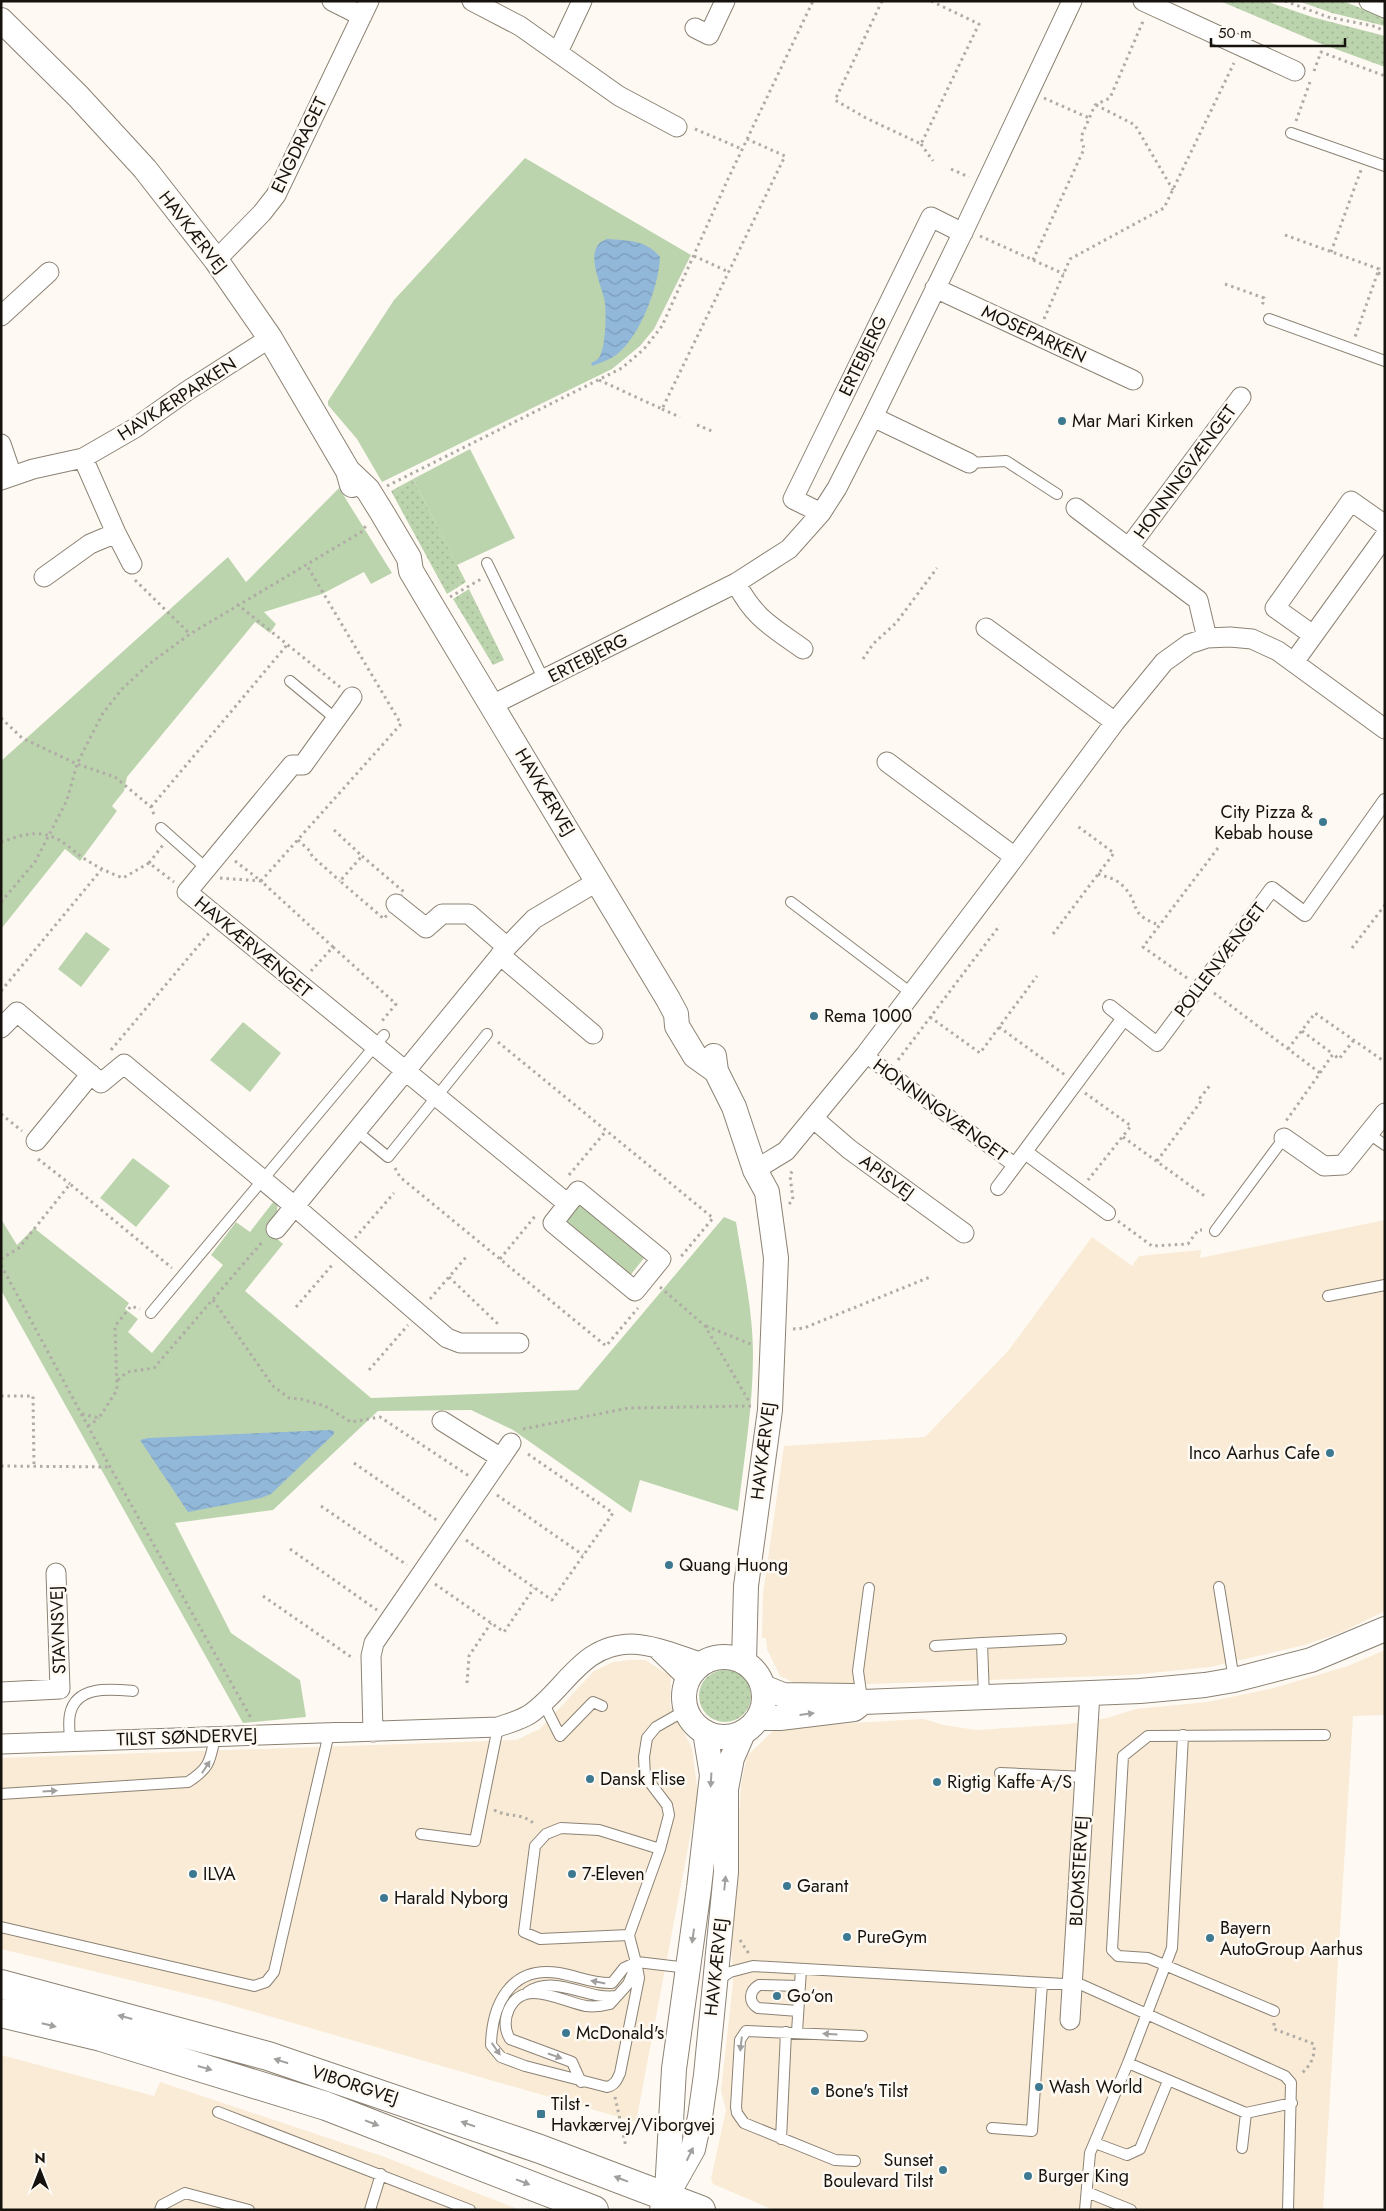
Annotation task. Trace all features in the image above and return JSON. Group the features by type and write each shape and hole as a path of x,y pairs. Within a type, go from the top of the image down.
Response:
{"main road":[{"name":"VIBORGVEJ","path":"1,1984 268,2056 531,2146 664,2203 701,2210"},
{"name":"VIBORGVEJ","path":"1,2013 100,2037 326,2106 594,2210"}],"street":[{"name":"ENGDRAGET","path":"216,260 262,213 276,195 365,8 332,1"},
{"path":"472,1 520,26 620,96 677,127"},
{"path":"558,52 582,1"},
{"path":"694,28 709,35 725,1"},
{"name":"ERTEBJERG","path":"492,705 736,582 789,549 820,513 837,488 874,417 1072,1"},
{"path":"1369,1 1385,8"},
{"path":"1147,3 1295,71"},
{"name":"HAVKÆRVEJ","path":"1,20 78,96 144,169 216,260 270,338 348,471 368,490 410,558 411,571 676,1014 688,1022 714,1056 716,1071 734,1107 755,1170 767,1192 776,1258 773,1333 760,1407 746,1586 715,1665"},
{"name":"ERTEBJERG","path":"820,513 793,499 931,217 964,230"},
{"path":"1,316 48,272"},
{"name":"MOSEPARKEN","path":"935,288 1133,380"},
{"name":"HAVKÆRPARKEN","path":"1,444 7,478 34,468 83,458 135,428 186,391 270,338"},
{"name":"HONNINGVÆNGET","path":"1129,547 1240,397"},
{"path":"874,417 969,463"},
{"path":"83,458 116,533 132,564"},
{"path":"1313,635 1275,608 1351,501 1385,525"},
{"name":"HONNINGVÆNGET","path":"1076,508 1198,600 1207,638"},
{"path":"44,577 83,549 116,533"},
{"path":"1294,662 1385,536"},
{"path":"736,582 747,603 760,619 803,649"},
{"path":"986,628 1115,722"},
{"name":"HONNINGVÆNGET","path":"755,1170 786,1151 864,1055 1115,722 1164,662 1189,644 1207,638 1230,637 1252,639 1278,651 1385,729"},
{"name":"HAVKÆRVÆNGET","path":"352,697 303,765 292,765 186,892 299,985 375,1041 404,1071 568,1204"},
{"path":"887,762 1015,857"},
{"name":"POLLENVÆNGET","path":"1110,1007 1157,1044 1272,889 1305,914 1385,801"},
{"path":"276,1229 293,1205 504,951 534,919 598,881"},
{"path":"396,904 426,928 442,914 469,914 504,951 593,1034"},
{"path":"1,1028 17,1012 101,1083 124,1064 448,1338 460,1343 519,1343"},
{"path":"998,1188 1124,1018"},
{"name":"HONNINGVÆNGET","path":"864,1055 1015,1165"},
{"path":"36,1141 91,1074"},
{"path":"1283,1132 1324,1166 1343,1165 1385,1113"},
{"name":"APISVEJ","path":"813,1118 849,1149 964,1233"},
{"path":"1024,1152 1108,1213"},
{"path":"578,1191 661,1259 635,1291 553,1223 568,1204 578,1191"},
{"path":"373,1732 372,1661 374,1643 506,1450 442,1421"},
{"name":"STAVNSVEJ","path":"1,1692 60,1689 56,1573"},
{"path":"763,1687 783,1695 853,1696 863,1702 1150,1690 1234,1680 1311,1660 1385,1629"},
{"name":"TILST SØNDERVEJ","path":"1,1744 498,1726 522,1719 543,1702 575,1669 600,1651 617,1646 633,1644 657,1648 715,1665"},
{"path":"751,1725 765,1697 759,1676 715,1665 684,1694 686,1710 697,1726 705,1732 724,1737 751,1725 780,1718 854,1709 863,1702"},
{"name":"BLOMSTERVEJ","path":"1070,2020 1090,1693"},
{"name":"HAVKÆRVEJ","path":"664,2203 692,2149 706,2075 726,1872 726,1789 732,1758 751,1725"},
{"name":"HAVKÆRVEJ","path":"664,2203 674,2069 712,1775 705,1732"}],"lane":[{"path":"1292,133 1385,166"},
{"path":"1269,319 1385,360"},
{"path":"969,463 1006,461 1057,494"},
{"path":"487,563 544,680"},
{"path":"290,681 336,720"},
{"path":"161,828 202,872"},
{"path":"791,902 911,993"},
{"path":"355,1130 388,1157 488,1034"},
{"path":"152,1313 263,1180 375,1041"},
{"path":"1215,1231 1283,1132"},
{"path":"1369,1134 1385,1145"},
{"path":"1328,1296 1385,1285"},
{"path":"1220,1587 1234,1680"},
{"path":"863,1702 858,1671 869,1588"},
{"path":"935,1646 1061,1639"},
{"path":"982,1643 984,1698"},
{"path":"70,1742 70,1715 73,1706 88,1693 104,1689 133,1690"},
{"path":"543,1702 560,1736 593,1702 602,1706"},
{"path":"686,1710 656,1727 647,1738 644,1757 645,1776 667,1805 669,1815 660,1849 629,1935 637,1962 639,1978 620,2073 613,2086 607,2087 581,2082 524,2066 501,2057 491,2045 491,2027 495,2010 512,1985 524,1975 557,1972 599,1984 612,1983 624,1968 637,1962 688,1968"},
{"path":"421,1834 475,1841 498,1726"},
{"path":"1,1927 254,1986 266,1982 274,1972 330,1733"},
{"path":"1085,2210 1090,2152 1167,1966 1172,1948 1183,1735"},
{"path":"1274,2011 1148,1958 1118,1956 1112,1950 1123,1756 1148,1736 1325,1736"},
{"path":"1,1794 188,1782 202,1773 210,1759 215,1737"},
{"path":"1000,1773 1085,1778"},
{"path":"629,1935 540,1939 524,1932 535,1846 546,1834 561,1828 599,1830 660,1849"},
{"path":"581,2082 572,2062 510,2039 506,2033 505,2019 513,2002 522,1995 532,1992 587,2006 610,2004 628,1984 637,1962"},
{"path":"714,1984 730,1972 753,1966 1082,1985 1284,2076 1292,2083 1288,2210"},
{"path":"797,2032 801,1969"},
{"path":"992,2128 1032,2131 1042,1983"},
{"path":"798,2012 758,2008 751,2001 750,1996 759,1985 800,1986"},
{"path":"855,2162 835,2160 744,2123 737,2113 736,2107 741,2036 746,2031 862,2036"},
{"path":"781,2138 786,2032"},
{"path":"1128,2063 1246,2113 1292,2103"},
{"path":"1095,2143 1127,2155 1140,2149 1168,2080"},
{"path":"218,2112 470,2210"},
{"path":"1242,2148 1246,2113"},
{"path":"370,2210 381,2174"},
{"path":"1087,2192 1131,2210"},
{"path":"160,2210 162,2205 185,2193 250,2210"}],"path":[{"path":"386,486 622,368 644,350 662,326 742,149 813,1"},
{"path":"882,1 835,100 866,118 922,144 933,161"},
{"path":"922,144 979,24 931,1"},
{"path":"1286,1 1328,17 1374,26 1385,31"},
{"path":"1033,260 1084,149 1081,137 1089,118 1095,105 1110,98 1147,3"},
{"path":"1037,336 1070,259 1164,208 1242,46"},
{"path":"1292,133 1321,52 1385,76"},
{"path":"1030,91 1089,118"},
{"path":"1095,105 1135,125 1173,190"},
{"path":"677,127 686,125 742,149"},
{"path":"662,409 786,156 748,139"},
{"path":"1331,252 1365,159"},
{"path":"964,230 1064,274"},
{"path":"1285,236 1379,269 1350,348"},
{"path":"694,256 729,272"},
{"path":"1378,273 1385,276"},
{"path":"1225,284 1264,298 1261,307 1271,310 1269,319"},
{"path":"599,380 680,417"},
{"path":"697,425 714,432"},
{"path":"1,902 35,862 50,836 67,800 77,764 103,713 122,689 149,664 190,634 237,604 362,531"},
{"path":"132,564 127,567 128,574 190,634"},
{"path":"863,659 873,644 896,623 937,568"},
{"path":"433,608 464,587 492,574"},
{"path":"237,604 352,697"},
{"path":"151,807 288,645"},
{"path":"1,718 22,738 77,764 115,777 151,807 161,828"},
{"path":"1053,934 1114,852 1076,826"},
{"path":"298,840 311,852 312,856 384,919 404,892 334,830"},
{"path":"1,842 22,835 50,836 65,844 100,870 123,878 149,863 170,837"},
{"path":"1218,848 1143,947 1320,1072"},
{"path":"340,881 362,856"},
{"path":"149,863 186,892"},
{"path":"1,991 100,870"},
{"path":"202,872 261,881 396,1004 375,1041"},
{"path":"1098,874 1117,881 1123,886 1138,914 1144,920 1159,926"},
{"path":"1352,948 1385,905"},
{"path":"91,1074 220,920"},
{"path":"889,1072 1000,925"},
{"path":"299,985 333,947"},
{"path":"930,1017 980,1053 1037,976"},
{"path":"1288,1049 1315,1013 1385,1062"},
{"path":"999,1027 1131,1126 1078,1191"},
{"path":"1302,1031 1340,1059 1354,1040"},
{"path":"1283,1132 1333,1054"},
{"path":"1157,1161 1202,1100 1200,1098 1211,1084"},
{"path":"1123,1137 1206,1197"},
{"path":"1,1259 18,1248 70,1184 182,1276"},
{"path":"1108,1213 1152,1246 1188,1244 1198,1230 1215,1231"},
{"path":"118,1380 127,1372 154,1368 253,1250 276,1229"},
{"path":"1,1265 110,1467 260,1734"},
{"path":"647,1276 705,1326 760,1407"},
{"path":"449,1277 519,1343"},
{"path":"705,1326 773,1333 804,1328 930,1277"},
{"path":"213,1300 273,1386 289,1398 300,1398 325,1406 351,1422 380,1417"},
{"path":"88,1426 99,1418 117,1390 115,1326 131,1306 152,1313"},
{"path":"1,1396 33,1396 34,1466"},
{"path":"354,1462 552,1600 613,1512 506,1450 522,1430 536,1425 629,1408 760,1407"},
{"path":"81,1413 99,1418"},
{"path":"1,1466 110,1467"},
{"path":"290,1550 390,1619"},
{"path":"263,1596 359,1662 372,1661"},
{"path":"467,1683 469,1656 491,1623"},
{"path":"482,1804 505,1815 525,1816 546,1834"},
{"path":"1274,2011 1274,2029 1314,2044 1315,2053 1310,2066"},
{"path":"613,2086 626,2147"}],"shaded area":[{"path":"1385,1220 1385,1611 1342,1632 1305,1645 1210,1667 1131,1675 869,1684 797,1684 780,1676 767,1649 766,1638 762,1638 763,1594 784,1446 925,1437 1008,1351 1092,1237 1132,1266 1139,1256 1201,1250 1200,1258"},
{"path":"1385,1650 1385,1715 1353,1716 1323,2210 774,2210 713,2184 711,2179 726,2110 721,2090 733,1983 731,1937 741,1785 747,1756 773,1731 783,1728 923,1719 944,1725 976,1730 1068,1724 1107,1718 1136,1709 1207,1702 1274,1688 1348,1666"},
{"path":"645,1660 671,1676 670,1705 692,1748 698,1795 636,2122 213,2000 1,1949 1,1758 516,1740 540,1729 594,1671 613,1662"},
{"path":"1,2055 154,2096 160,2082 382,2156 520,2210 1,2210"}],"green space":[{"path":"1220,1 1266,1 1312,17 1385,36 1385,67 1319,43"},
{"path":"1298,1 1343,1 1385,18 1385,26 1332,13"},
{"path":"525,158 691,255 654,329 640,346 612,369 382,482 357,439 328,405 328,401 394,300"},
{"path":"470,449 515,538 457,565 413,479"},
{"path":"413,479 466,582 447,594 391,491"},
{"path":"339,488 392,573 371,584 364,572 322,594 264,612 276,624 270,633 255,622 127,777 124,791 112,806 117,811 80,861 65,849 1,929 1,761 228,557 246,582"},
{"path":"469,589 504,660 493,665 453,599"},
{"path":"86,932 110,949 81,987 58,969"},
{"path":"243,1022 281,1053 250,1092 210,1060"},
{"path":"133,1158 170,1186 136,1227 100,1198"},
{"path":"274,1201 277,1204 277,1211 266,1229 283,1244 245,1291 371,1398 578,1390 724,1217 736,1222 753,1338 750,1414 738,1511 640,1480 631,1513 513,1430 471,1410 378,1411 273,1510 175,1523 231,1633 300,1680 306,1717 243,1723 1,1290 1,1219 17,1245 34,1228 129,1303 125,1309 138,1319 128,1332 152,1353 223,1265 211,1255 236,1222 250,1232"},
{"path":"578,1203 644,1258 629,1277 562,1222"},
{"path":"720,1670 730,1670 740,1674 747,1681 751,1696 747,1711 740,1718 730,1722 720,1722 710,1718 703,1711 699,1701 699,1691 703,1681 710,1674"}],"water":[{"path":"607,239 636,242 648,247 660,257 659,269 647,310 633,336 616,355 592,366 591,363 601,355 606,320 605,303 594,257 600,243"},
{"path":"334,1431 334,1434 271,1494 261,1498 188,1512 140,1440 148,1438"}],"place":[{"name":"Mar Mari Kirken","path":"1062,421"},
{"name":"City Pizza & Kebab house","path":"1323,822"},
{"name":"Rema 1000","path":"814,1016"},
{"name":"Inco Aarhus Cafe","path":"1330,1453"},
{"name":"Quang Huong","path":"669,1565"},
{"name":"Dansk Flise","path":"590,1779"},
{"name":"Rigtig Kaffe A/S","path":"937,1782"},
{"name":"ILVA","path":"193,1874"},
{"name":"7-Eleven","path":"572,1874"},
{"name":"Garant","path":"787,1886"},
{"name":"Harald Nyborg","path":"384,1898"},
{"name":"PureGym","path":"847,1937"},
{"name":"Bayern AutoGroup Aarhus","path":"1210,1938"},
{"name":"Go‘on","path":"777,1996"},
{"name":"McDonald's","path":"566,2033"},
{"name":"Wash World","path":"1039,2087"},
{"name":"Bone's Tilst","path":"815,2091"},
{"name":"Tilst - Havkærvej/Viborgvej","path":"541,2114"},
{"name":"Sunset Boulevard Tilst","path":"943,2170"},
{"name":"Burger King","path":"1028,2176"}]}
